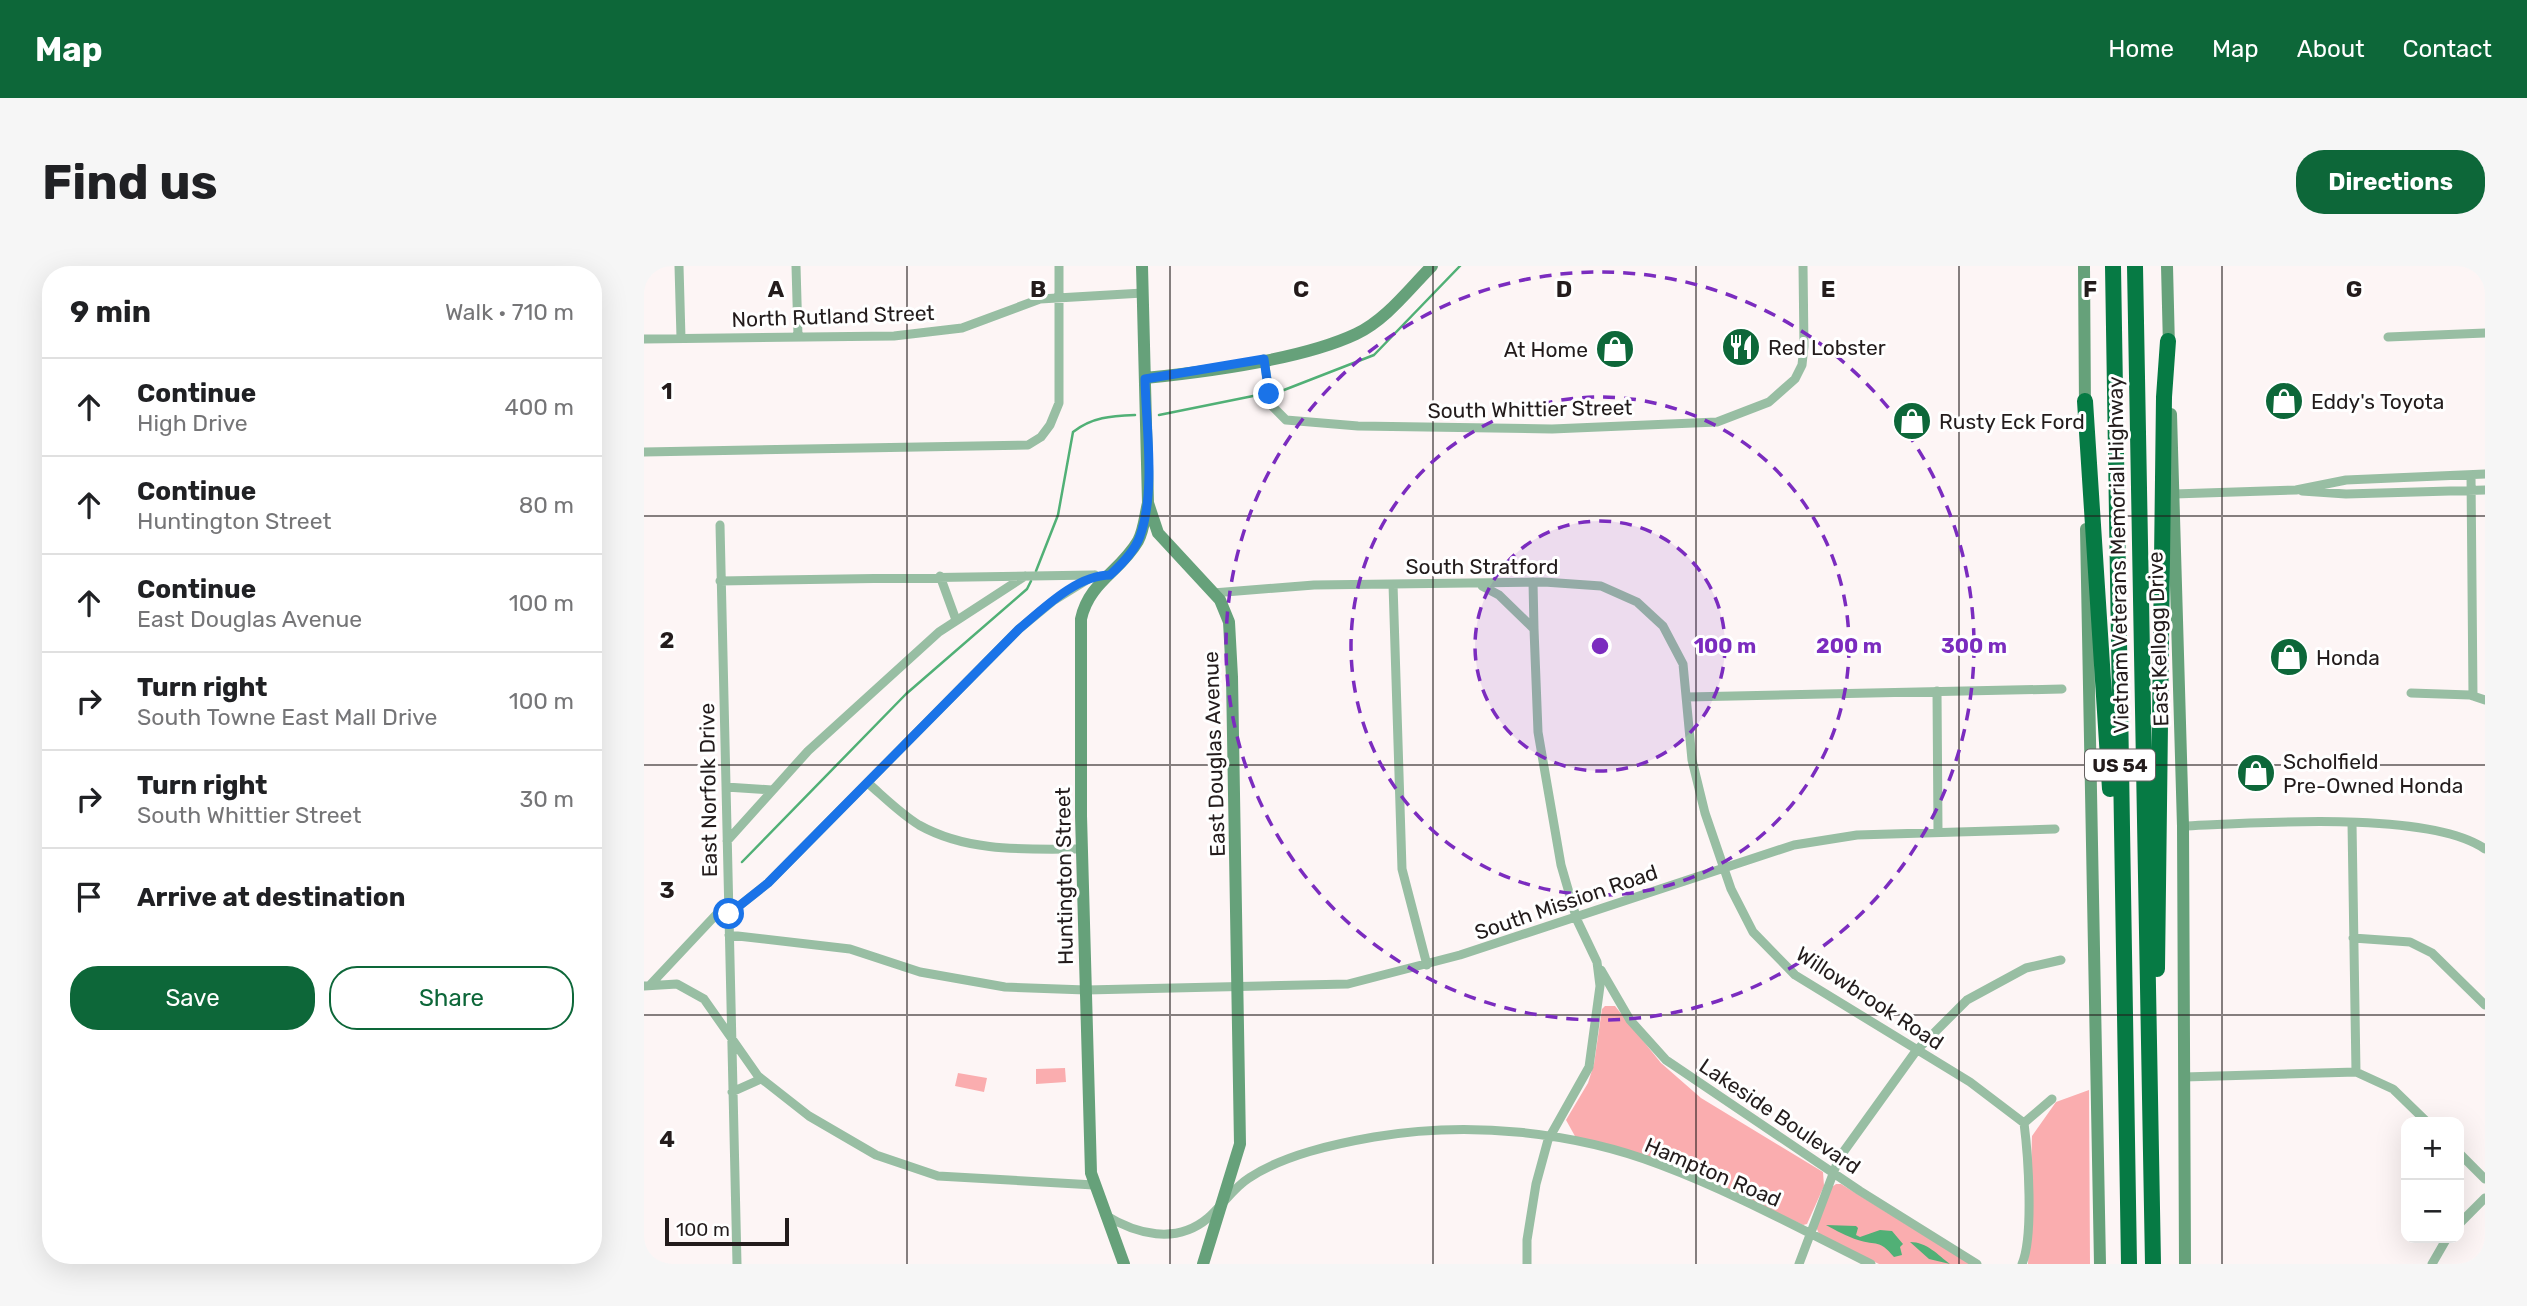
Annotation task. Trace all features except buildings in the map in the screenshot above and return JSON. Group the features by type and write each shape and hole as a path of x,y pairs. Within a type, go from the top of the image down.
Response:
{"highway":[{"name":"Vietnam Veterans Memorial Highway","path":"2113,266 2129,1264"},
{"name":"Vietnam Veterans Memorial Highway","path":"2136,266 2153,1264"},
{"path":"2152,1202 2162,705 2164,397 2168,341"},
{"path":"2085,401 2127,1037"}],"street":[{"path":"679,266 681,338"},
{"path":"796,266 798,336"},
{"path":"644,452 1028,445 1041,437 1050,425 1059,403 1059,266"},
{"name":"East Douglas Avenue","path":"1142,266 1148,503 1158,533 1220,600 1228,622 1232,677 1240,1144 1226,1199 1203,1264"},
{"path":"1145,379 1317,349 1357,333 1384,314 1432,266"},
{"name":"South Whittier Street","path":"1264,359 1271,405 1286,420 1358,426 1552,429 1729,419 1753,411 1784,393 1799,372 1804,346 1803,266"},
{"path":"2084,266 2100,1264"},
{"name":"East Kellogg Drive","path":"2167,266 2183,826 2185,1264"},
{"name":"North Rutland Street","path":"644,339 894,336 962,328 1040,299 1143,293"},
{"path":"2388,337 2485,334"},
{"path":"2296,490 2346,480 2485,474"},
{"path":"2471,475 2473,696"},
{"path":"2346,480 2346,494"},
{"path":"2174,494 2296,490 2346,494 2485,490"},
{"name":"Huntington Street","path":"1124,1264 1091,1173 1082,849 1081,620 1089,593 1110,575 1140,538 1148,503"},
{"name":"East Norfolk Drive","path":"720,525 737,1264"},
{"path":"729,914 768,883 869,784 1019,629 1053,601 1095,575"},
{"path":"720,580 1110,575"},
{"path":"940,576 956,620"},
{"path":"727,841 807,751 956,620 1025,576"},
{"name":"South Stratford","path":"1213,593 1393,584 1534,582 1601,586 1637,602 1671,638 1683,664 1687,697"},
{"name":"Lakeside Boulevard","path":"1534,582 1538,732 1561,865 1576,917 1597,962 1630,1020 1665,1060 1834,1173 1978,1264"},
{"path":"1393,584 1402,869 1427,965"},
{"path":"1475,584 1499,595 1534,629"},
{"path":"1687,697 2062,689"},
{"path":"1937,691 1938,831"},
{"path":"2411,693 2473,696 2485,700"},
{"name":"Willowbrook Road","path":"1687,697 1692,760 1724,868 1754,932 1795,975 1970,1082 2024,1123"},
{"path":"869,784 919,824 961,843 1012,849 1082,849"},
{"path":"726,787 772,790"},
{"path":"2183,826 2351,823 2440,831 2483,845"},
{"path":"2351,823 2356,1072"},
{"name":"South Mission Road","path":"729,935 850,949 920,972 1004,986 1086,990 1348,984 1427,965 1794,845 1857,835 2055,829"},
{"path":"647,985 728,901"},
{"path":"2353,938 2410,942 2432,953 2485,1005"},
{"path":"1799,1264 1834,1173 1864,1119 1916,1051 1967,1000 2026,968 2061,960"},
{"path":"1527,1264 1527,1240 1535,1184 1551,1136 1589,1067 1600,986 1597,962"},
{"path":"647,985 677,984 704,999 761,1079 809,1116 876,1155 938,1176 1094,1185"},
{"path":"2184,1077 2356,1072 2393,1089 2422,1117"},
{"path":"732,1092 761,1079"},
{"path":"2022,1264 2027,1243 2027,1146 2024,1123 2052,1099"},
{"name":"Hampton Road","path":"1104,1214 1124,1226 1148,1234 1177,1233 1208,1218 1249,1178 1308,1153 1375,1137 1458,1130 1551,1136 1601,1146 1661,1165 1871,1264"},
{"path":"2464,1158 2485,1179"},
{"path":"2464,1219 2485,1198"},
{"path":"2432,1264 2444,1243"}],"shaded area":[{"path":"1605,1006 1615,1006 1661,1063 1701,1098 1823,1172 1824,1186 1807,1224 1803,1225 1664,1163 1576,1138 1566,1120 1588,1083 1594,1064 1602,1009"},
{"path":"1065,1068 1066,1082 1036,1084 1036,1069"},
{"path":"958,1073 987,1078 984,1092 955,1086"},
{"path":"2089,1090 2090,1264 2028,1264 2032,1136 2056,1102"},
{"path":"1841,1184 1970,1264 1879,1264 1820,1236 1816,1227 1832,1187"},
{"path":"1826,1225 1856,1226 1856,1235 1860,1237 1880,1230 1892,1231 1903,1244 1900,1247 1902,1255 1894,1257 1881,1245 1854,1239"},
{"path":"1910,1242 1927,1247 1950,1264 1929,1259"}],"waterway":[{"path":"1284,390 1374,355 1460,266"},
{"path":"1159,415 1258,395"},
{"path":"1036,571 1058,515 1073,432 1095,420 1135,415"},
{"path":"742,862 906,694 1027,589 1031,581"}],"place":[{"name":"Red Lobster","path":"1741,347"},
{"name":"At Home","path":"1615,349"},
{"name":"Eddy's Toyota","path":"2284,401"},
{"name":"Rusty Eck Ford","path":"1912,421"},
{"name":"Honda","path":"2289,657"},
{"name":"Scholfield Pre-Owned Honda","path":"2256,773"}],"route":[{"path":"729,914 768,883 869,784 1019,629 1053,601 1095,575 1110,575 1120,566 1140,538 1148,503 1145,379 1264,359 1269,394"}]}
